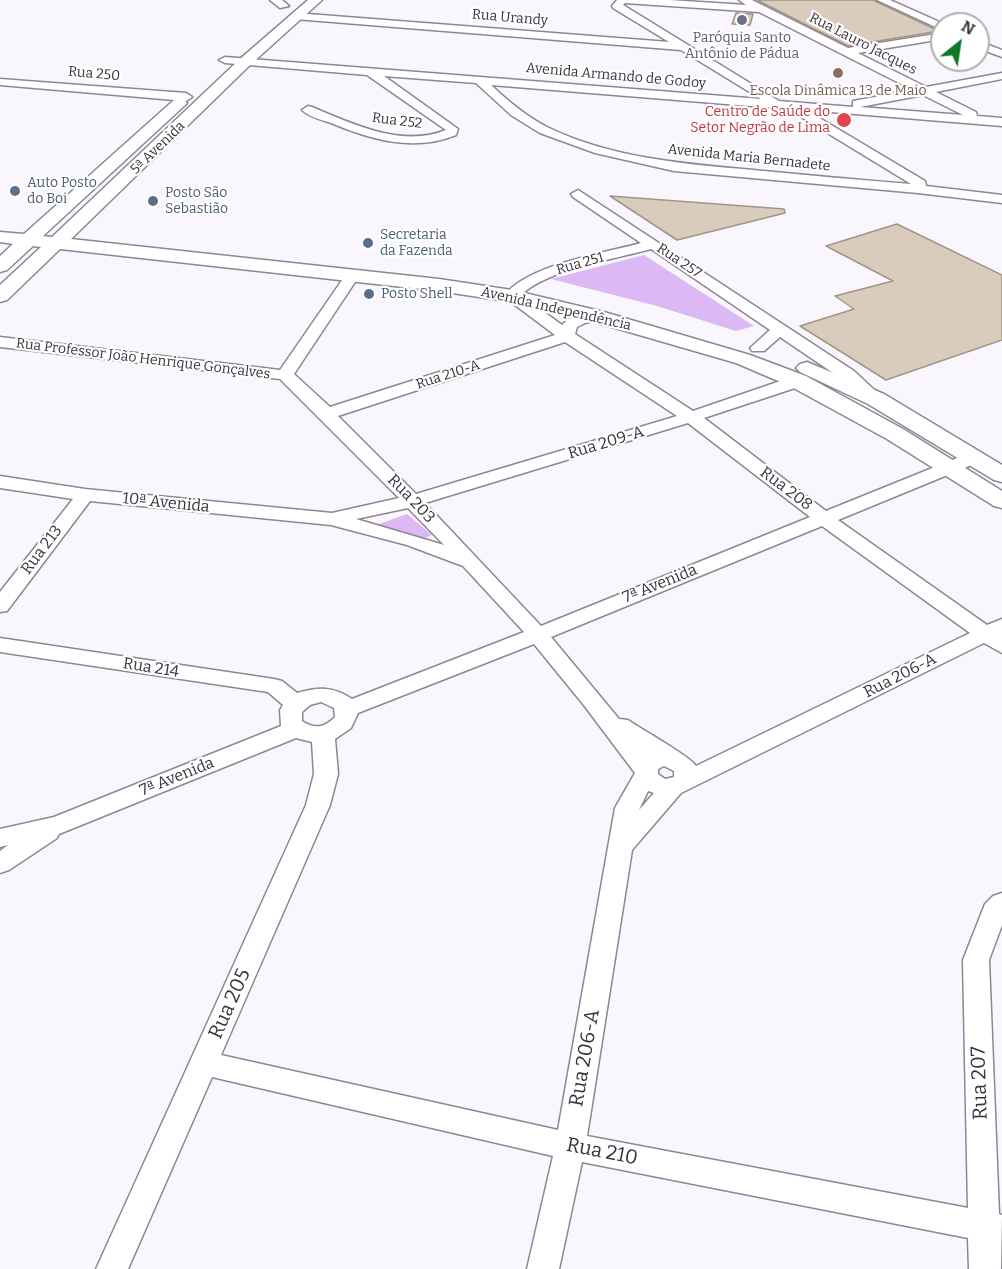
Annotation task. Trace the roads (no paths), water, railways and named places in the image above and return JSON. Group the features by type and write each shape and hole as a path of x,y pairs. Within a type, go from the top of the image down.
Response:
{"main road":[{"name":"5ª Avenida","path":"0,296 176,131 245,62 316,0"},
{"path":"221,65 241,46"},
{"name":"5ª Avenida","path":"0,266 201,83"},
{"name":"Avenida Independência","path":"0,223 43,227 65,236 352,276 518,290 743,359 798,381 895,434 1002,501"},
{"name":"Avenida Independência","path":"0,237 29,240 65,236 518,290 611,304 758,348 817,372 876,399 1002,475"},
{"path":"895,434 920,424"}],"street":[{"path":"761,9 623,0 617,6 776,103"},
{"name":"Rua Lauro Jacques","path":"744,0 1002,130"},
{"path":"882,0 930,22"},
{"name":"Rua Urandy","path":"295,16 686,47"},
{"path":"846,52 930,38"},
{"name":"Avenida Armando de Godoy","path":"221,65 245,62 1002,122"},
{"name":"Rua 252","path":"308,111 359,131 381,136 424,140 446,136 452,132 452,129 368,71"},
{"path":"832,108 1002,76"},
{"name":"Avenida Maria Bernadete","path":"480,80 529,122 573,141 611,153 674,167 1002,199"},
{"name":"Rua 250","path":"0,82 186,97"},
{"path":"791,106 920,184 918,189"},
{"name":"Rua 257","path":"578,194 848,375 876,399"},
{"name":"Rua 251","path":"518,290 548,273 653,244"},
{"path":"285,375 352,276"},
{"name":"Rua 208","path":"518,290 567,336 691,417 823,518 996,635"},
{"path":"567,336 570,325 580,319 597,316"},
{"path":"758,348 780,329"},
{"name":"Rua 210-A","path":"329,413 567,336"},
{"name":"Rua Professor João Henrique Gonçalves","path":"0,342 285,375"},
{"name":"Rua 203","path":"285,375 329,413 539,634 609,719 646,773"},
{"name":"Rua 209-A","path":"412,501 691,417 798,381"},
{"name":"7ª Avenida","path":"347,709 539,634 973,458"},
{"name":"10ª Avenida","path":"0,482 85,495 332,519 414,541 474,564"},
{"name":"Rua 213","path":"0,606 85,495"},
{"name":"10ª Avenida","path":"332,519 412,501"},
{"name":"Rua 206-A","path":"677,773 734,759 996,635"},
{"name":"Rua 214","path":"0,645 274,686 296,704"},
{"path":"321,695 337,699 347,709 348,715 340,727 323,735 313,735 296,729 289,717 296,704 303,699 321,695"},
{"name":"Rua 203","path":"609,719 677,773"},
{"name":"7ª Avenida","path":"0,838 58,825 296,729"},
{"name":"Rua 205","path":"112,1269 318,805 326,774 323,735"},
{"path":"646,773 657,785 677,773"},
{"name":"Rua 206-A","path":"543,1269 570,1146 627,808 646,773"},
{"path":"621,846 677,773"},
{"name":"7ª Avenida","path":"0,863 58,825"},
{"name":"Rua 207","path":"985,1269 994,1229 976,960 994,911 1002,903"},
{"name":"Rua 210","path":"204,1063 570,1146 994,1229"}],"place":[{"name":"Paróquia Santo Antônio de Pádua","path":"742,20"},
{"name":"Escola Dinâmica 13 de Maio","path":"838,73"},
{"name":"Centro de Saúde do Setor Negrão de Lima","path":"844,120"},
{"name":"Auto Posto do Boi","path":"15,191"},
{"name":"Posto São Sebastião","path":"153,201"},
{"name":"Secretaria da Fazenda","path":"368,243"},
{"name":"Posto Shell","path":"369,294"}]}
